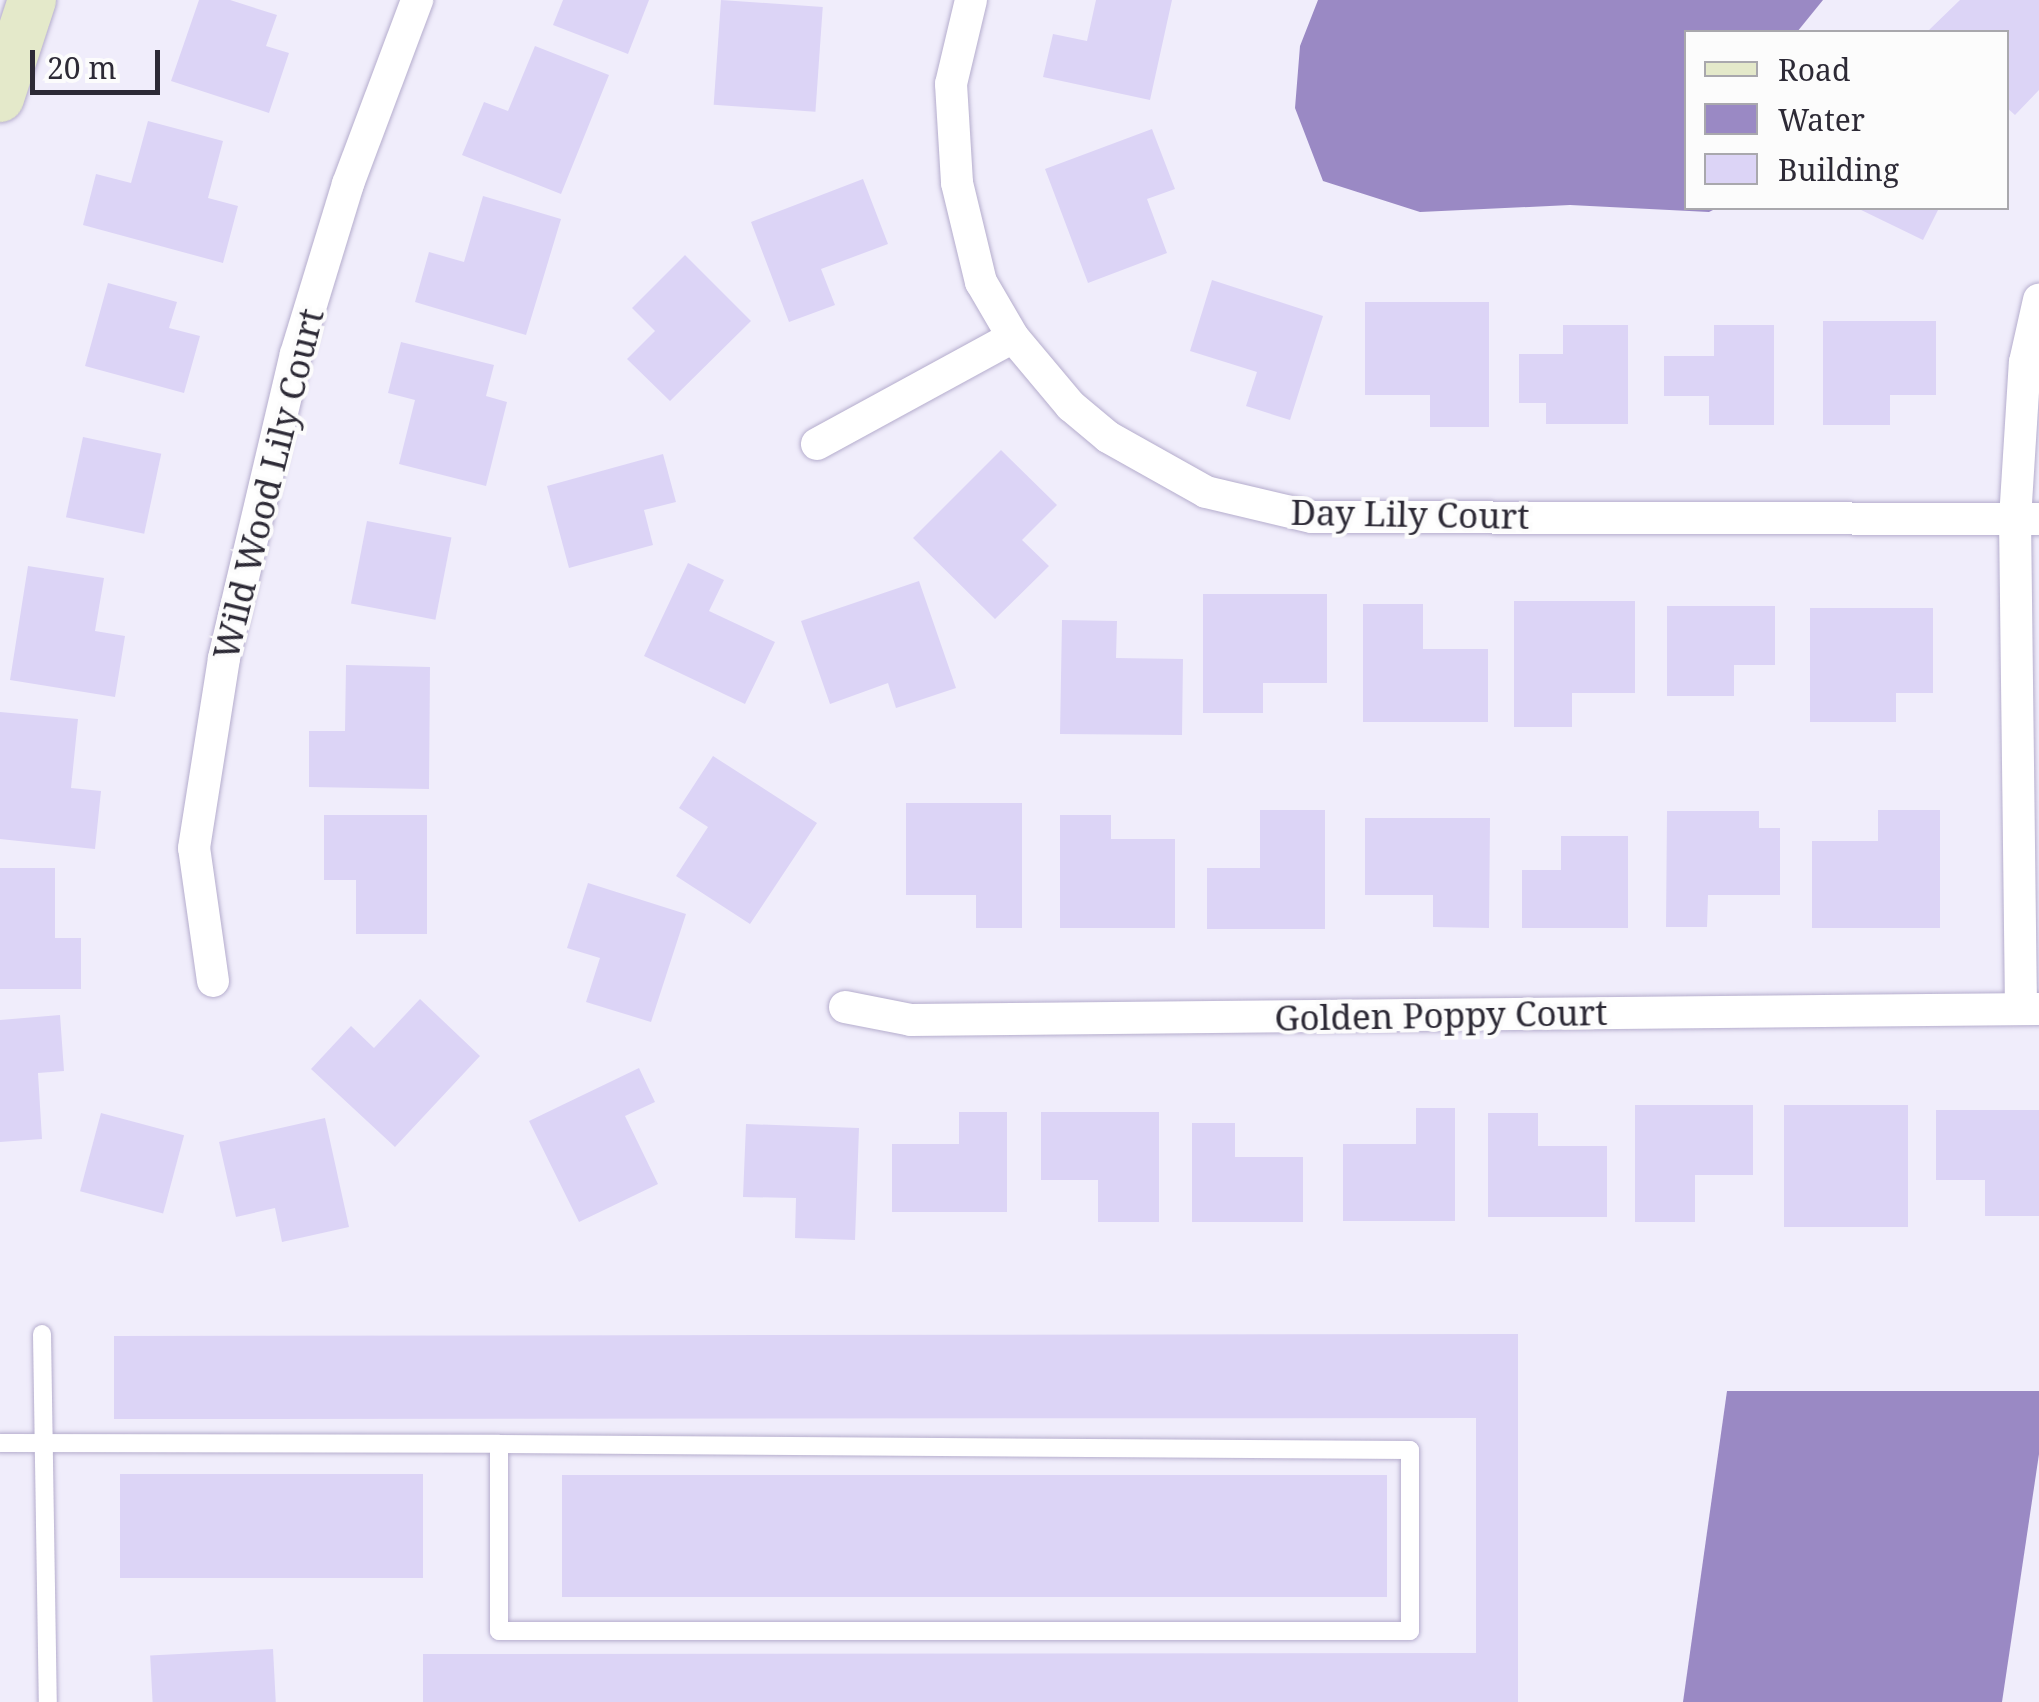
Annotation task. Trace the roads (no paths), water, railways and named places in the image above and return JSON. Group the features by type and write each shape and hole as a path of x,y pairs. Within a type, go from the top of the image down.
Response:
{"main road":[{"path":"0,98 32,0"}],"street":[{"name":"Wild Wood Lily Court","path":"213,981 194,848 224,658 296,354 348,184 416,0"},
{"name":"Day Lily Court","path":"970,0 951,84 957,183 981,282 1012,337 1071,406 1108,437 1206,492 1260,510 1312,517 2027,519"},
{"path":"2030,1009 2025,362 2039,300"},
{"path":"817,444 1012,337"},
{"name":"Golden Poppy Court","path":"845,1006 911,1020 2030,1009"}],"lane":[{"path":"42,1334 48,1702"},
{"path":"0,1443 499,1444 1410,1450 1410,1630 500,1631 499,1444"}],"water":[{"path":"1318,0 1823,0 1799,30 1684,30 1684,210 1713,210 1709,212 1570,205 1420,212 1323,181 1295,108 1300,46"},
{"path":"1727,1391 2039,1391 2039,1454 2002,1702 1683,1702"}]}
